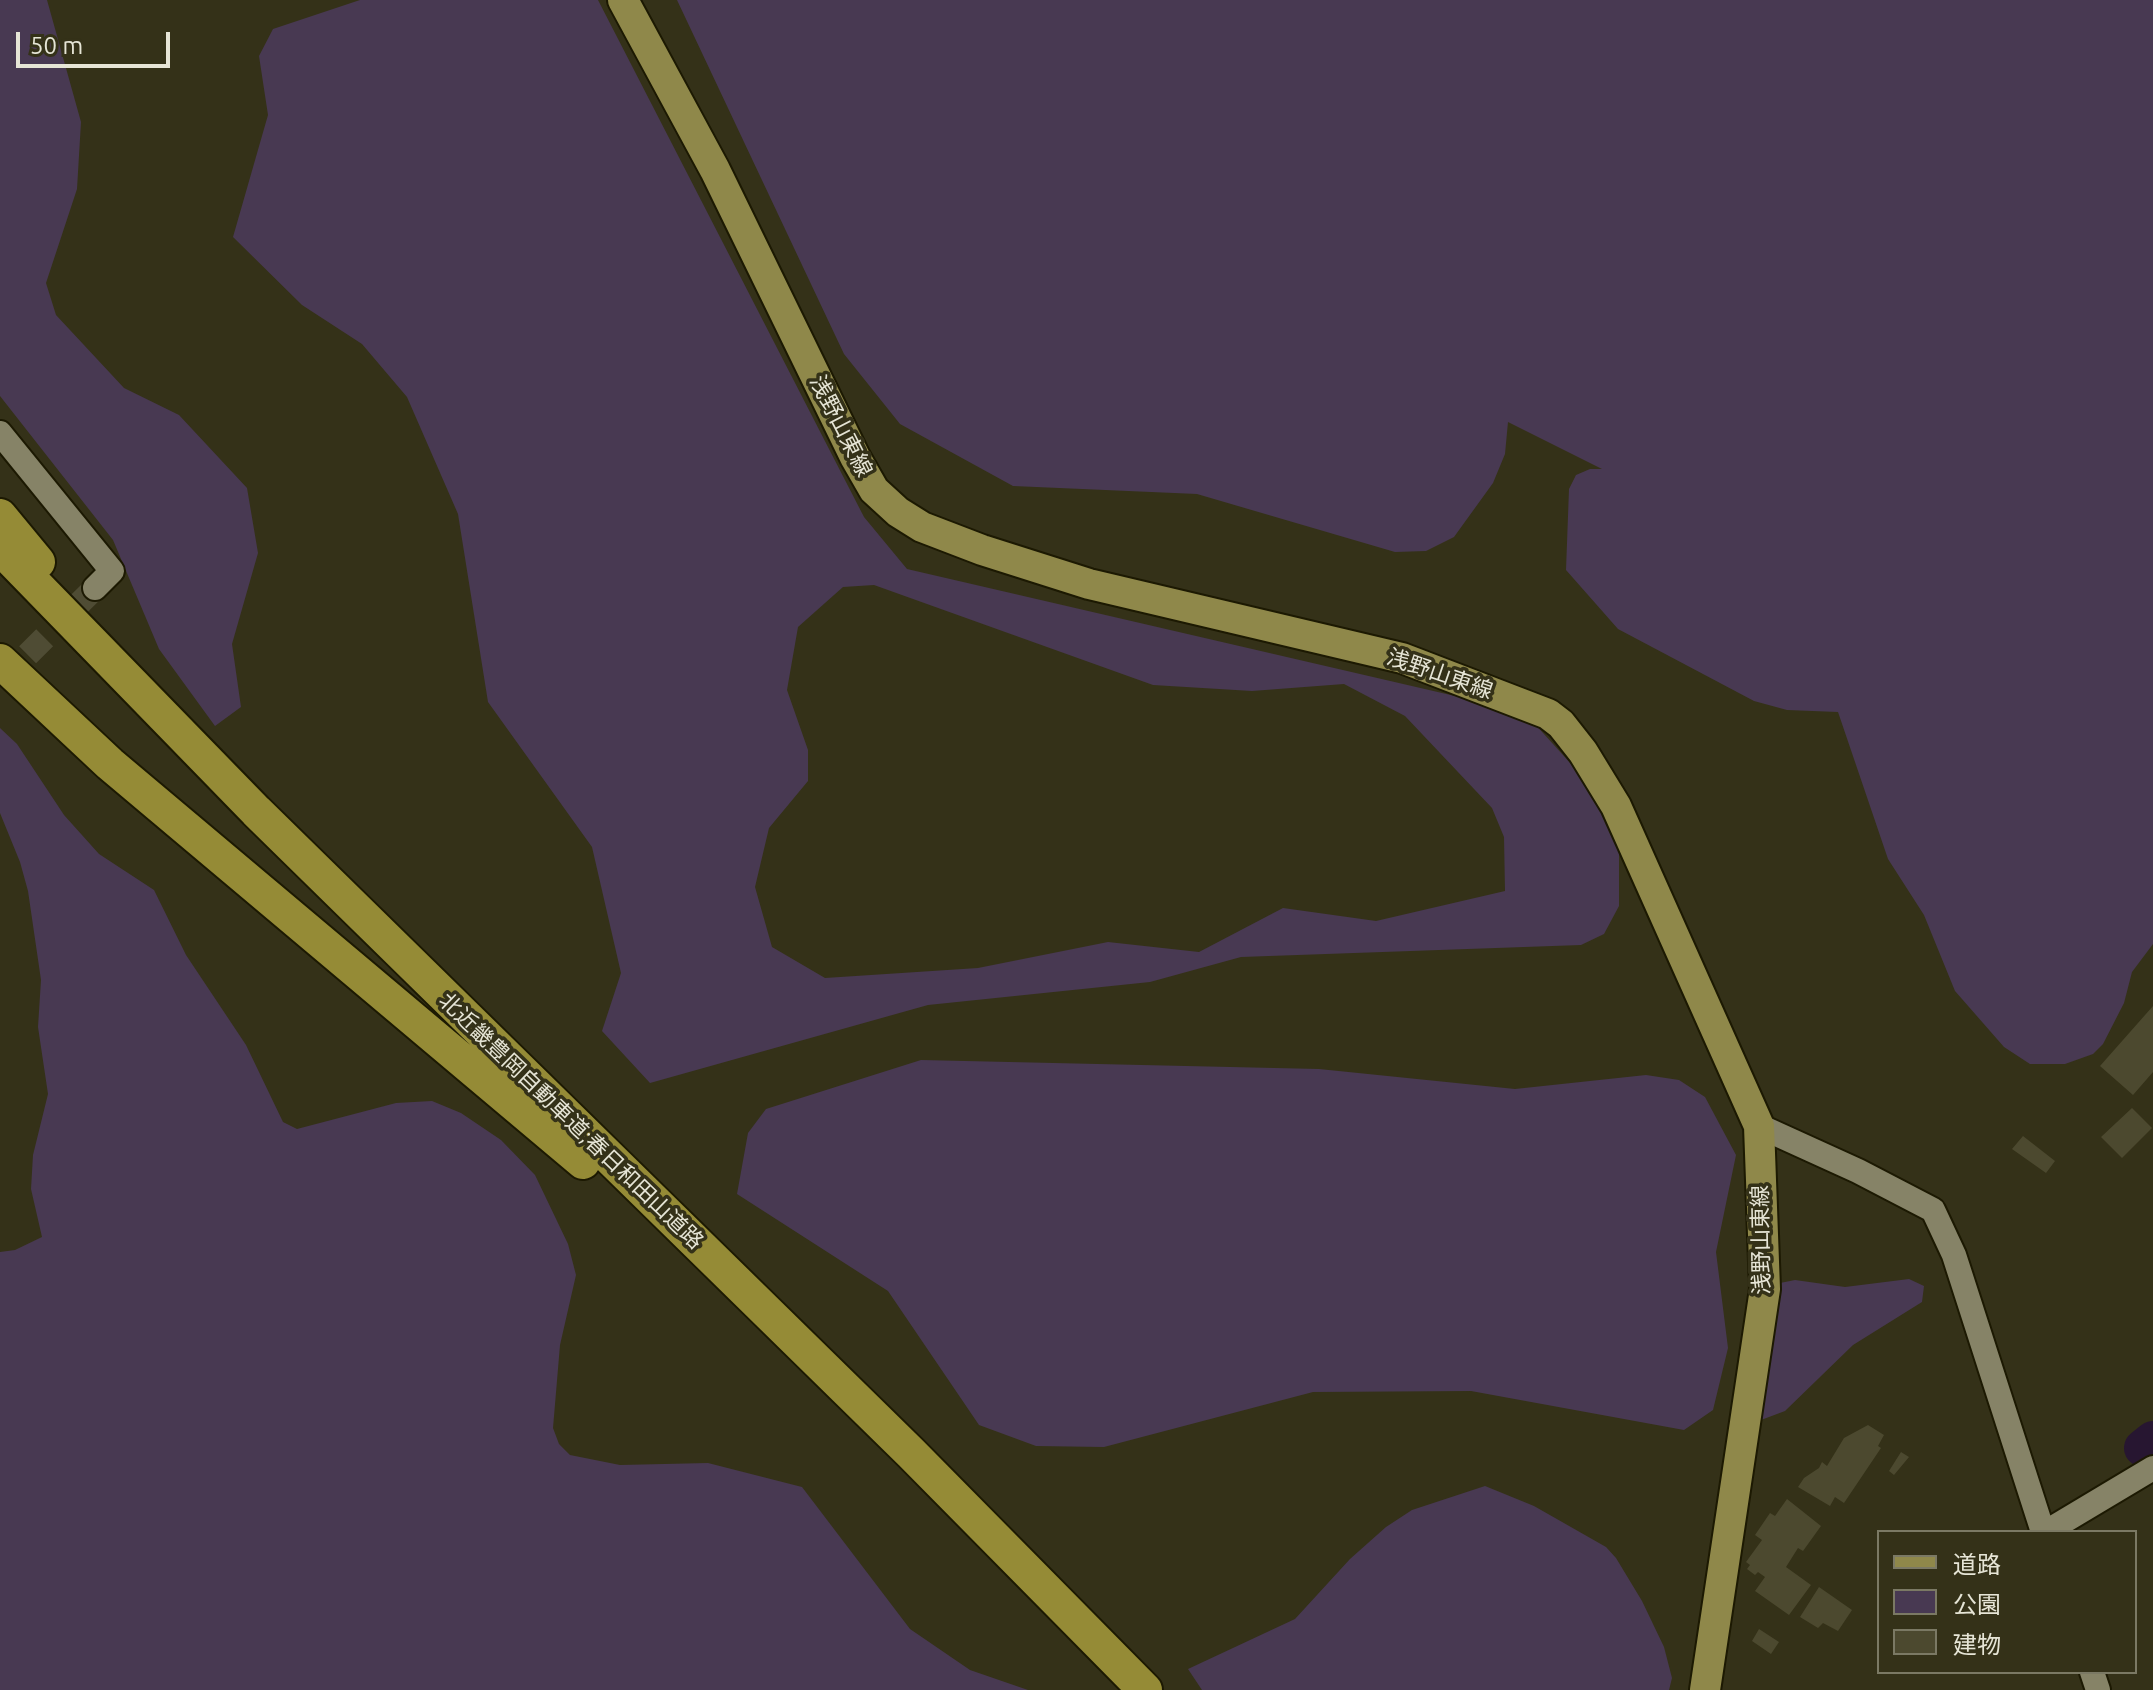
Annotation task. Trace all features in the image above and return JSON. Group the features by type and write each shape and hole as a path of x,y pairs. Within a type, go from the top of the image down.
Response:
{"highway":[{"path":"0,516 217,772"},
{"name":"北近畿豊岡自動車道;春日和田山道路","path":"0,548 416,971 911,1453 1145,1690"},
{"name":"北近畿豊岡自動車道;春日和田山道路","path":"0,567 245,820 899,1463 1115,1690"},
{"path":"0,661 110,764 639,1208"}],"main road":[{"name":"浅野山東線","path":"623,0 715,170 855,457 874,490 898,512 922,527 982,550 1089,584 1402,658 1548,714 1561,724 1583,752 1616,806 1759,1126 1765,1289 1705,1690"}],"street":[{"path":"0,433 112,571 95,588"},
{"path":"1759,1126 1858,1171 1933,1210 1954,1255 2043,1530"},
{"path":"2047,1530 2153,1468"}],"green space":[{"path":"0,0 47,0 81,122 77,189 46,283 56,315 124,388 179,415 247,488 258,553 232,644 241,707 215,726 159,649 113,540 0,396"},
{"path":"360,0 598,0 864,517 907,569 1524,712 1611,808 1619,839 1619,906 1604,934 1581,945 1241,957 1150,982 928,1005 650,1083 602,1031 621,973 592,847 488,702 458,514 407,397 362,344 302,305 233,237 268,115 259,56 273,29","holes":["874,585 1153,685 1252,691 1344,684 1405,716 1492,808 1504,837 1505,891 1376,921 1283,908 1199,952 1108,942 978,968 825,978 772,947 755,887 769,828 808,781 808,750 787,690 798,627 843,587"]},
{"path":"677,0 2153,0 2153,944 2132,972 2124,1003 2103,1044 2093,1054 2065,1064 2030,1064 2004,1047 1955,991 1924,915 1888,859 1838,712 1787,710 1754,701 1618,629 1566,570 1569,489 1576,475 1590,469 1602,469 1508,422 1505,454 1493,483 1454,537 1426,551 1395,552 1197,494 1013,486 900,424 844,354"},
{"path":"0,728 17,744 64,815 99,854 154,890 186,955 246,1045 283,1122 297,1129 396,1103 432,1101 461,1113 501,1140 535,1175 568,1244 576,1275 560,1345 553,1428 559,1444 570,1455 620,1465 708,1463 802,1487 910,1629 970,1670 1028,1690 0,1690 0,1252 15,1250 42,1237 31,1189 33,1155 48,1094 38,1027 41,980 28,891 0,813"},
{"path":"921,1060 1319,1069 1515,1089 1646,1075 1679,1080 1705,1097 1736,1155 1716,1252 1728,1348 1713,1410 1684,1430 1471,1391 1313,1392 1104,1447 1036,1446 979,1425 888,1291 737,1194 748,1133 766,1109"},
{"path":"1909,1279 1924,1286 1922,1302 1853,1345 1785,1411 1761,1420 1780,1283 1795,1280 1845,1287"},
{"path":"1485,1486 1534,1506 1606,1547 1616,1558 1642,1601 1664,1647 1672,1678 1669,1690 1202,1690 1188,1669 1295,1619 1350,1559 1386,1527 1412,1510"}],"building":[{"path":"2153,1006 2153,1072 2133,1095 2100,1066"},
{"path":"2132,1108 2152,1128 2122,1158 2101,1137"},
{"path":"2023,1136 2055,1161 2046,1173 2012,1149"},
{"path":"1868,1425 1884,1435 1878,1446 1881,1448 1844,1503 1835,1497 1830,1506 1798,1487 1822,1462 1827,1466 1844,1438"},
{"path":"1901,1452 1909,1457 1894,1475 1889,1471"},
{"path":"1787,1499 1821,1526 1803,1551 1798,1548 1786,1567 1811,1585 1789,1615 1755,1591 1765,1577 1747,1569 1750,1565 1746,1562 1762,1540 1755,1535 1770,1513 1775,1516"},
{"path":"1819,1587 1852,1610 1838,1631 1823,1623 1818,1628 1800,1617"},
{"path":"1759,1629 1779,1642 1771,1654 1752,1641"}],"waterway":[{"path":"2143,1448 2153,1440"}],"tunnel":[{"path":"2,680 95,588"}]}
